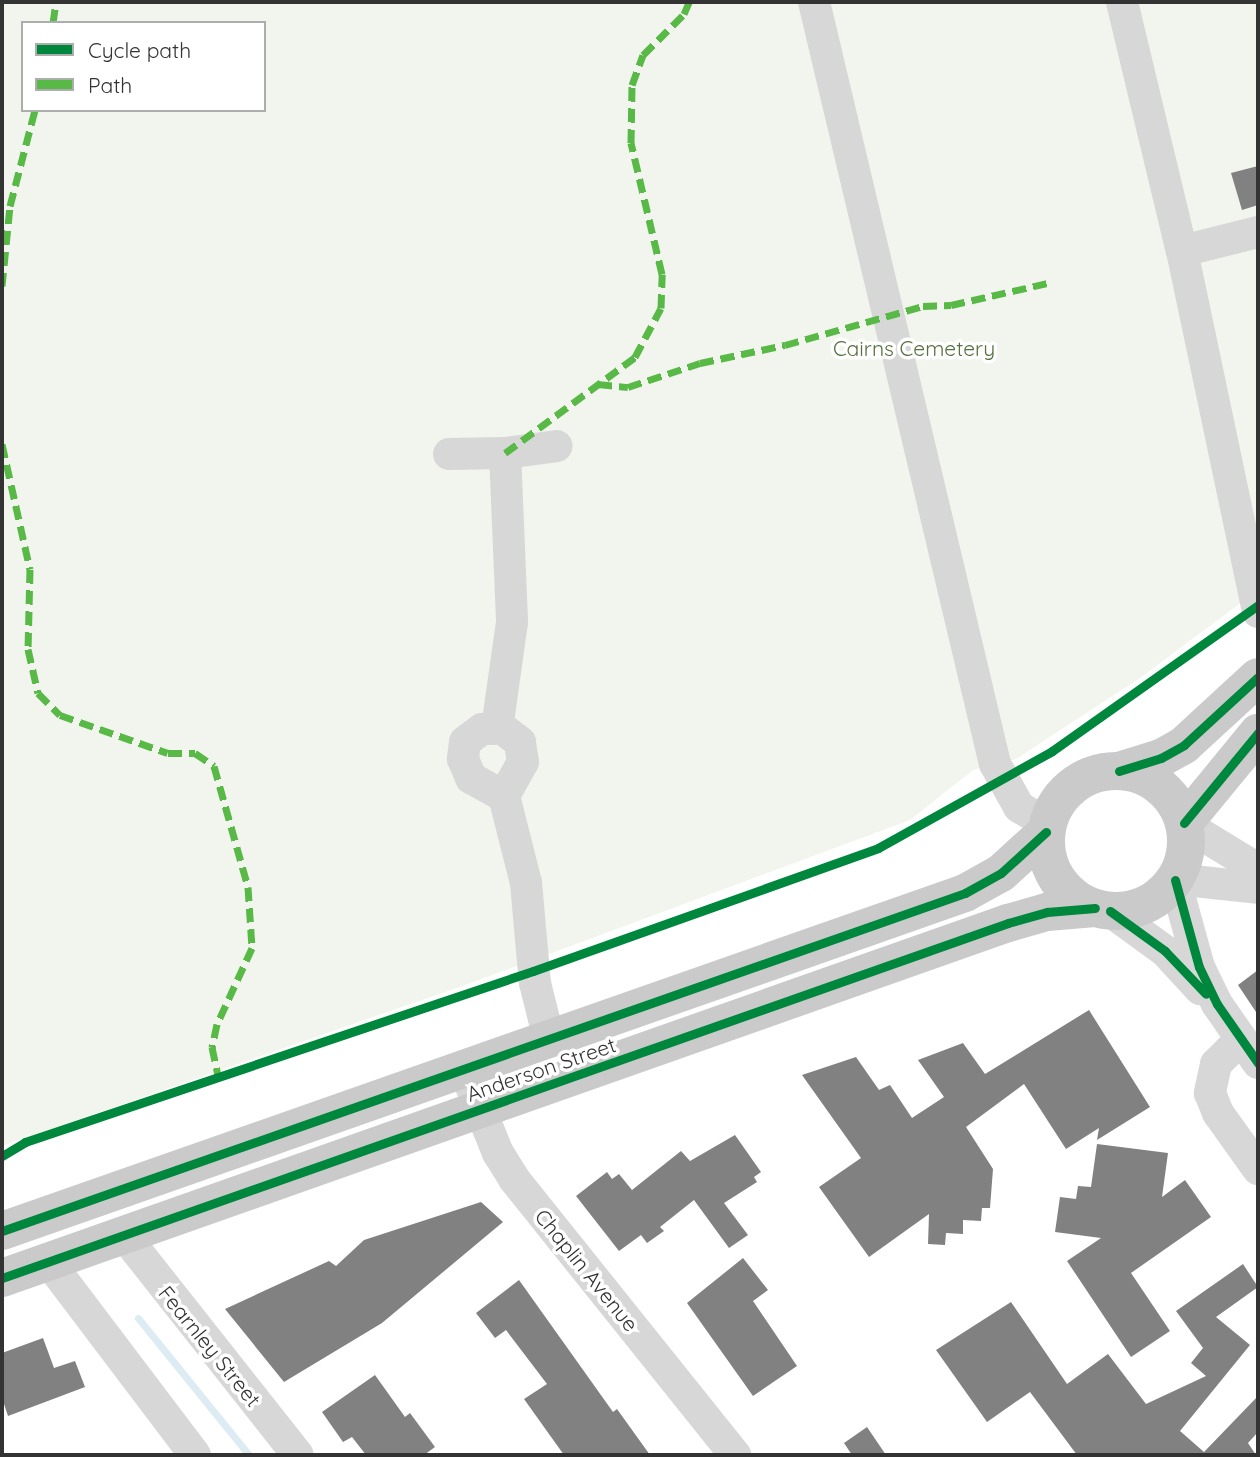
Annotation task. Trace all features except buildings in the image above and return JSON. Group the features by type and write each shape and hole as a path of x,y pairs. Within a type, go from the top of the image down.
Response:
{"main road":[{"path":"1119,771 1155,782 1173,800 1184,823 1186,852 1175,879 1147,904 1102,910 1060,884 1047,854 1048,824 1072,787 1094,775 1119,771 1161,758 1184,745 1258,677"},
{"path":"1184,823 1258,733"},
{"name":"Anderson Street","path":"2,1231 965,893 1001,873 1048,824"},
{"name":"Anderson Street","path":"2,1278 1018,919 1102,910"}],"street":[{"path":"814,2 996,764 1019,807 1048,824"},
{"path":"1122,2 1182,251 1258,612"},
{"path":"1182,251 1258,232"},
{"path":"449,454 505,453 557,446"},
{"path":"497,729 512,622 505,453"},
{"path":"504,796 471,778 463,759 465,742 482,729 497,729 520,742 523,762 504,796 526,883 535,983 549,1039"},
{"path":"1184,823 1258,869"},
{"path":"1217,1004 1189,944 1175,879 1258,888"},
{"path":"1102,910 1165,951 1217,1004 1250,1051 1216,1064 1210,1093 1218,1113 1258,1169"},
{"name":"Chaplin Avenue","path":"464,1069 479,1110 514,1179 735,1455"},
{"name":"Fearnley Street","path":"124,1235 298,1455"},
{"path":"49,1262 195,1455"}],"green space":[{"name":"Cairns Cemetery","path":"2,2 1258,2 1258,590 1140,678 1016,759 973,770 910,820 468,984 2,1146"}],"waterway":[{"path":"138,1318 249,1455"}],"marked path":[{"path":"53,21 56,2"},
{"path":"505,453 635,357 661,308 662,274 631,143 632,85 643,55 684,14 689,2"},
{"path":"2,286 10,206 34,112"},
{"path":"598,384 628,387 700,363 785,345 923,306 951,305 1052,282"},
{"path":"2,444 30,569 28,649 38,693 60,715 168,753 195,753 214,766 248,887 252,948 217,1024 212,1047 218,1075"}],"cycle path":[{"path":"2,1156 25,1142 533,971 878,848 1052,751 1258,605"},
{"path":"1119,771 1161,758 1184,745 1258,677"},
{"path":"1184,823 1258,733"},
{"path":"2,1231 965,893 1001,873 1046,832"},
{"path":"1175,880 1199,967 1217,1004 1258,1063"},
{"path":"2,1278 1008,923 1047,912 1095,908"},
{"path":"1110,911 1165,951 1206,994"}]}
